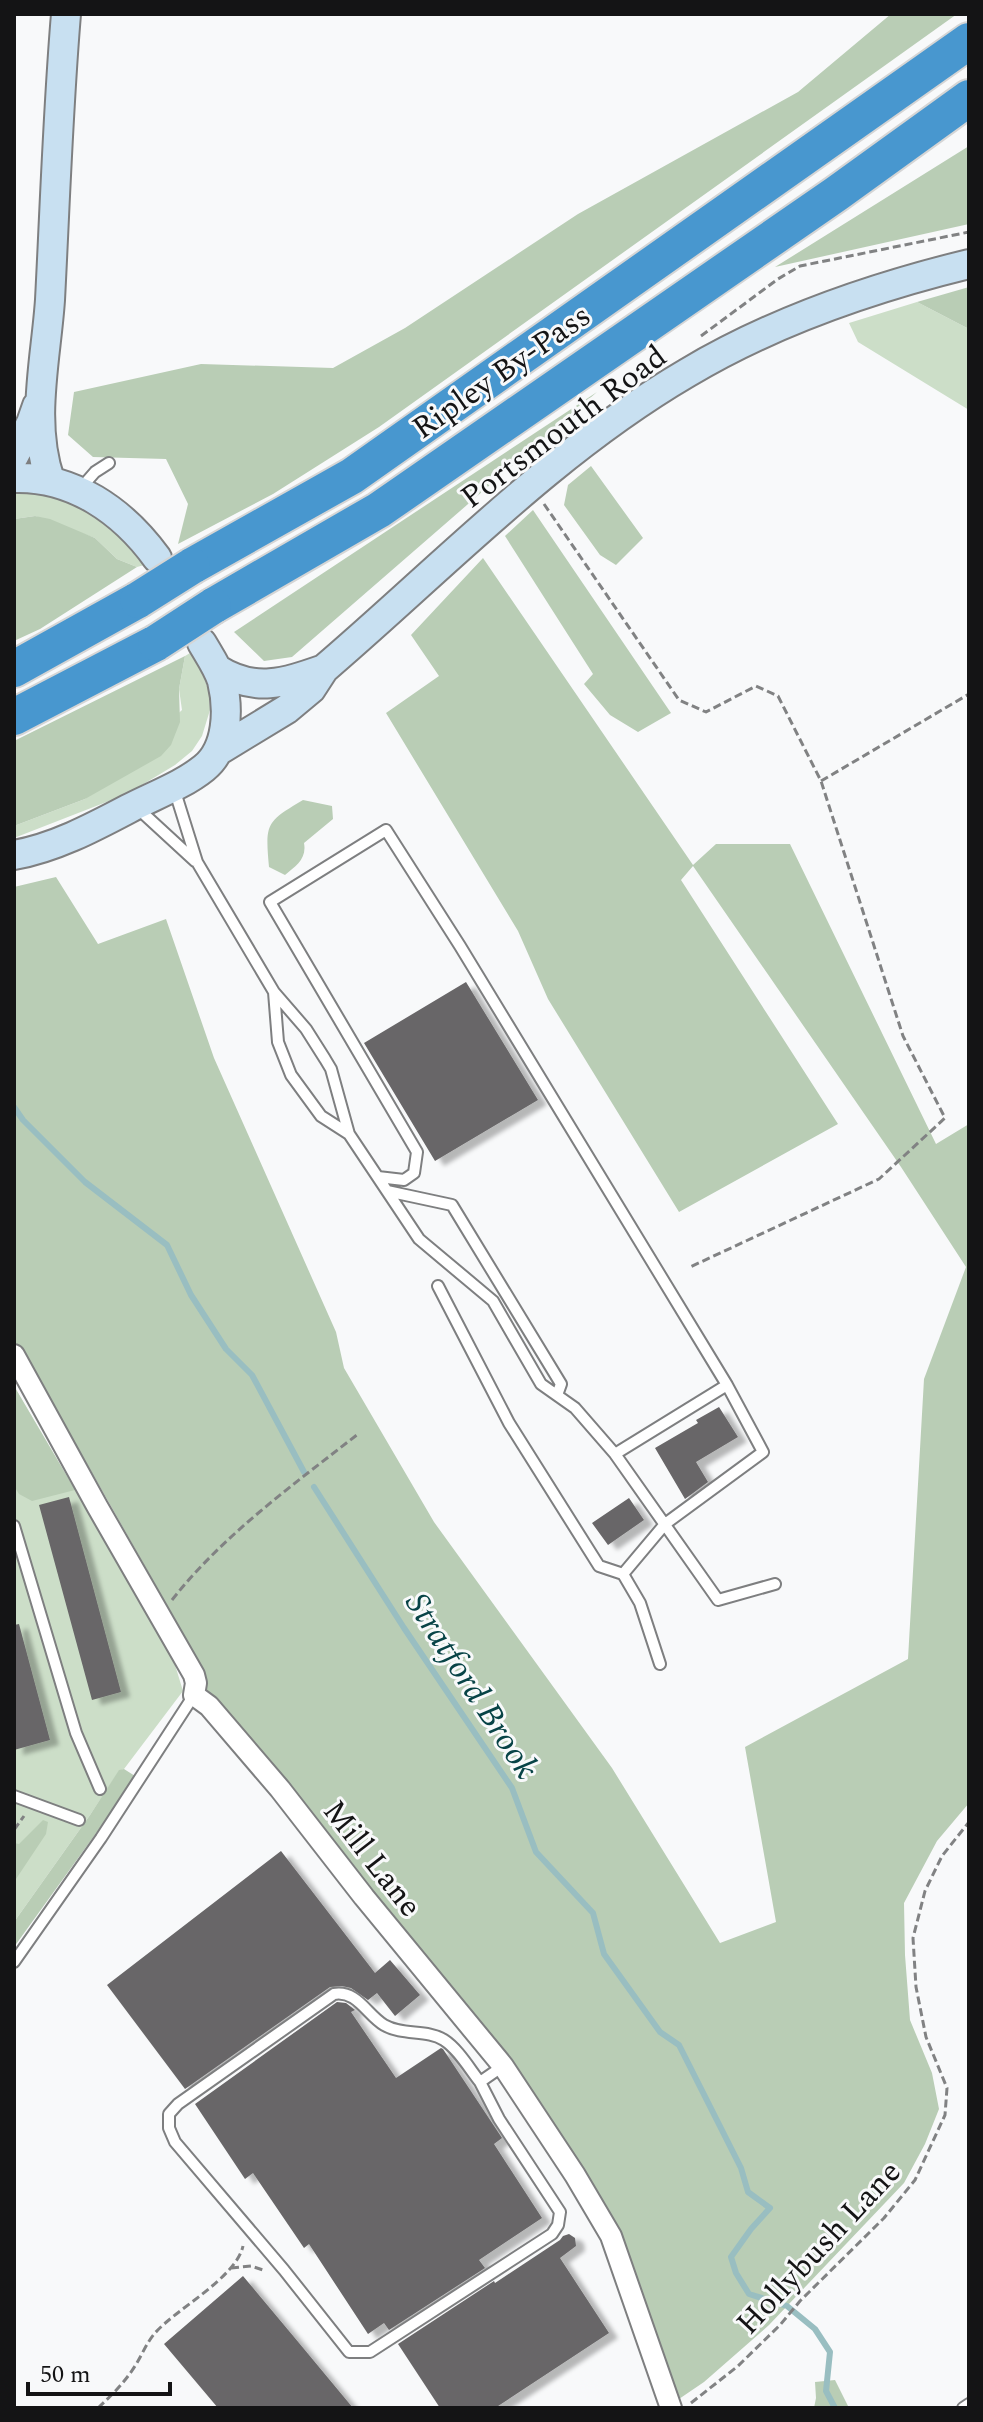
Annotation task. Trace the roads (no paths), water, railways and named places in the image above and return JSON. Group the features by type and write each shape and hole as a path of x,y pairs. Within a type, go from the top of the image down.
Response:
{"highway":[{"name":"Ripley By-Pass","path":"14,669 352,476 969,41"},
{"name":"Ripley By-Pass","path":"14,717 156,643 213,606 379,510 836,194 969,98"}],"main road":[{"path":"50,480 43,455 40,424 66,14"},
{"name":"Portsmouth Road","path":"14,855 30,852 99,824 182,781 204,768 218,751 287,709 311,689 324,669 532,486 629,411 685,374 789,321 905,279 969,264"},
{"path":"14,456 41,397"},
{"path":"14,478 50,480 80,491 112,510 140,535 157,558"},
{"path":"202,643 217,669 224,691 226,719 218,751"},
{"name":"Portsmouth Road","path":"217,669 251,685 298,678 324,669"}],"street":[{"path":"14,1355 194,1675 194,1695"},
{"name":"Mill Lane","path":"194,1695 209,1706 280,1789 503,2066 611,2236 671,2408"}],"lane":[{"path":"80,491 95,472 109,463"},
{"path":"182,781 177,798 197,862 274,992 306,1029 331,1069 349,1134 419,1239 493,1301 541,1384 575,1408 615,1454 718,1600 775,1584"},
{"path":"133,807 197,862"},
{"path":"378,1177 404,1180 414,1173 417,1152 270,902 386,830 727,1385 763,1452 665,1524 623,1574"},
{"path":"274,992 278,1042 291,1075 321,1116 349,1134"},
{"path":"387,1191 452,1205 561,1384 557,1395"},
{"path":"438,1286 509,1423 599,1566 623,1574 640,1603 660,1664"},
{"path":"615,1454 727,1385"},
{"path":"14,1526 76,1733 100,1789"},
{"path":"14,1962 101,1838 194,1695"},
{"path":"14,1796 79,1820"},
{"path":"334,1994 351,1996 385,2026 410,2034 434,2034 446,2041 480,2082 499,2119 560,2212 558,2225 552,2234 370,2352 349,2352 175,2142 169,2128 169,2114 178,2104 334,1994"},
{"path":"480,2082 503,2066"},
{"path":"963,2408 969,2404"}],"waterway":[{"name":"Stratford Brook","path":"14,1107 23,1120 85,1182 167,1245 191,1295 226,1349 252,1375 304,1472"},
{"name":"Stratford Brook","path":"314,1487 512,1788 536,1852 593,1913 604,1954 660,2032 679,2045 741,2168 748,2192 770,2208 731,2257 736,2273 749,2294 787,2306 815,2329 830,2352 826,2391 835,2408"}]}
